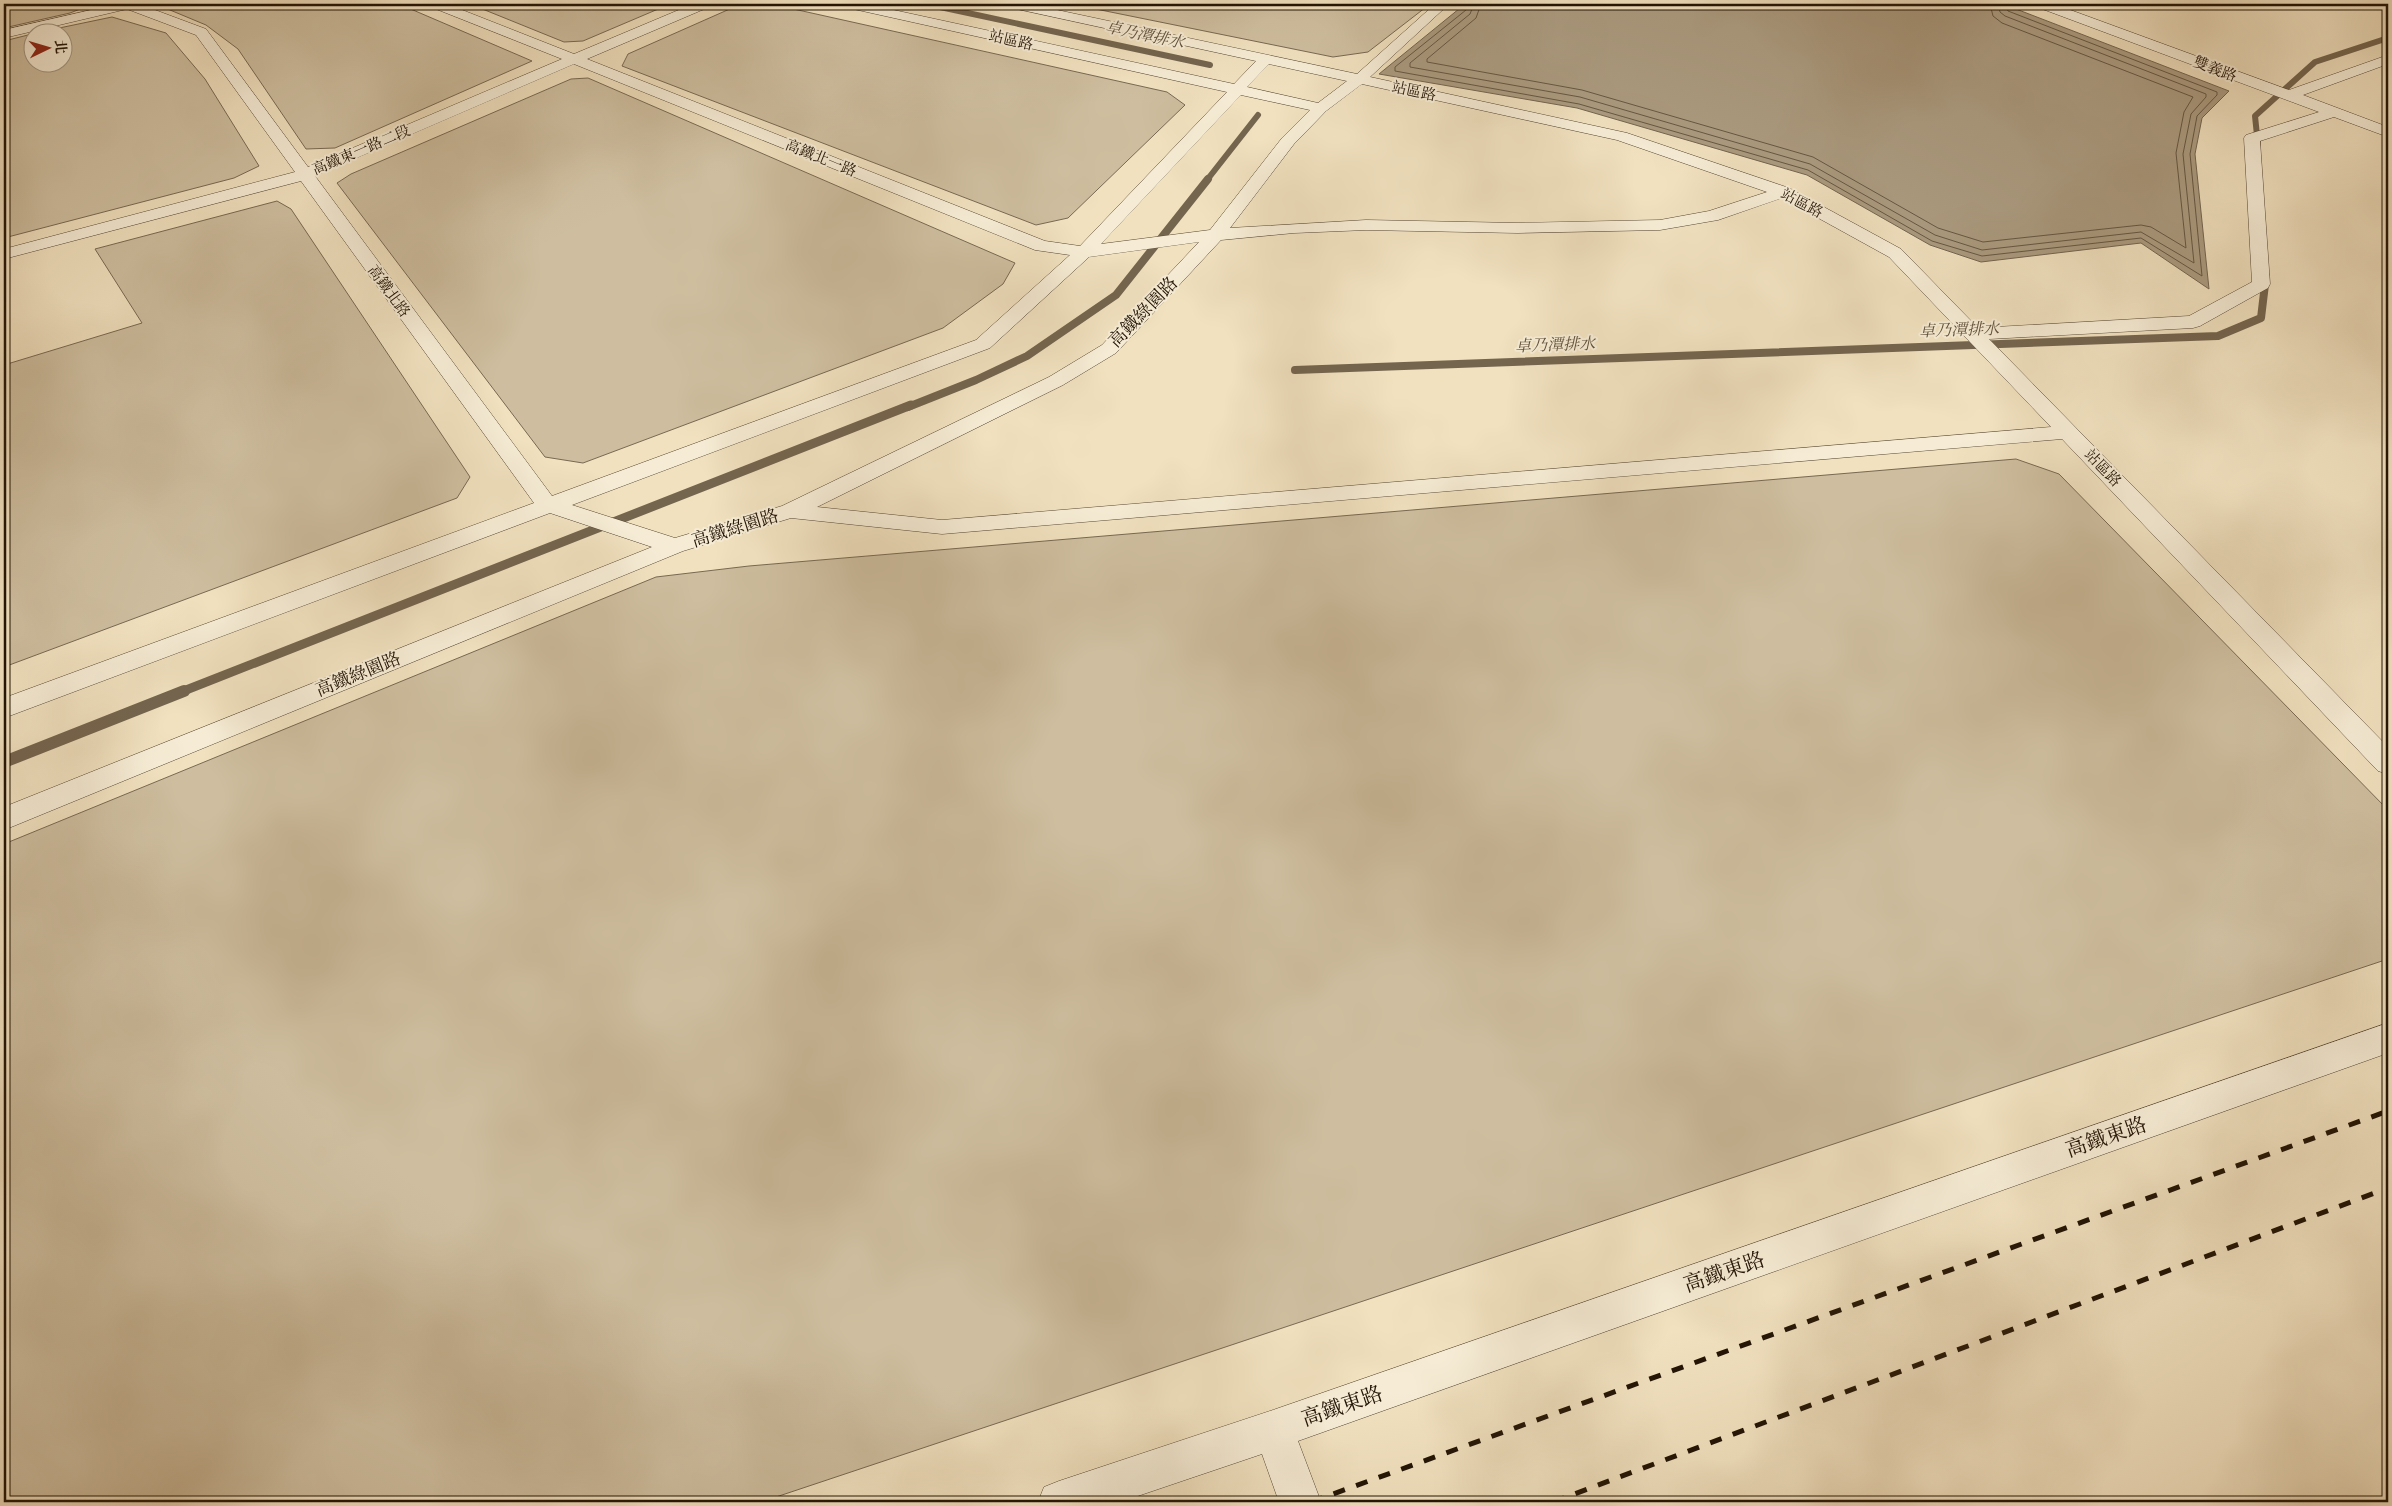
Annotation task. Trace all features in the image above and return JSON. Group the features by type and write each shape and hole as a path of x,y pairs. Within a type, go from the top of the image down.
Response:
{"street":[{"path":"4,34 129,4"},
{"name":"高鐵北路","path":"129,4 201,32 303,175 547,505"},
{"name":"高鐵北一路","path":"436,4 1041,246 1084,252 1216,235 1294,228 1366,225 1518,228 1660,225 1712,216 1783,192"},
{"name":"高鐵東一路二段","path":"4,254 303,175 704,4"},
{"name":"站區路","path":"848,4 1321,108"},
{"name":"站區路","path":"1012,4 1362,78 1389,86 1621,136 1783,192 1895,253 2388,764"},
{"name":"高鐵綠園路","path":"4,819 675,546 790,511 1056,381 1109,349 1216,235 1288,141 1321,108 1362,78 1442,4"},
{"name":"雙義路","path":"2042,4 2388,132"},
{"path":"4,708 983,344 1084,252 1267,58"},
{"path":"2288,96 2388,59"},
{"path":"1981,341 2193,322 2261,284 2252,138 2334,112"},
{"path":"790,511 942,527 2068,432"},
{"path":"547,505 675,546"},
{"name":"高鐵東路","path":"1059,1502 1273,1430 2388,1038"},
{"path":"1273,1430 1300,1502"}],"shaded area":[{"path":"4,4 82,4 88,6 70,13 30,22 22,22 22,24 4,28"},
{"path":"399,4 532,61 335,148 306,149 238,49 206,25 158,5"},
{"path":"470,4 670,4 583,41 564,42"},
{"path":"741,4 771,4 1167,92 1185,105 1068,218 1036,225 622,66 628,54"},
{"path":"1071,4 1430,4 1368,52 1333,57"},
{"path":"112,17 166,33 205,79 259,166 234,178 4,238 4,41 22,36 22,72 72,72 72,25"},
{"path":"588,78 1015,263 1003,284 943,328 583,463 545,457 337,183 351,174 571,79"},
{"path":"277,201 291,209 470,477 457,498 4,667 4,365 142,323 95,249"},
{"path":"2016,459 2059,474 2388,810 2388,959 761,1502 4,1502 4,844 656,577 749,566"}],"water":[{"path":"1465,4 2003,4 2229,91 2202,118 2195,154 2209,289 2141,243 1981,262 1930,245 1807,175 1577,108 1379,74"}],"waterway":[{"name":"卓乃潭排水","path":"926,4 1210,65"},
{"name":"卓乃潭排水","path":"2258,145 2255,116 2315,62 2388,38"},
{"path":"1207,180 1258,115"},
{"path":"908,407 976,380 1027,356 1116,295 1208,179"},
{"name":"卓乃潭排水","path":"1295,370 2218,336 2261,318 2266,276"},
{"path":"181,692 911,405"},
{"path":"4,762 184,691"}],"railway":[{"path":"1311,1502 2388,1111"},
{"path":"1553,1502 2388,1188"}]}
